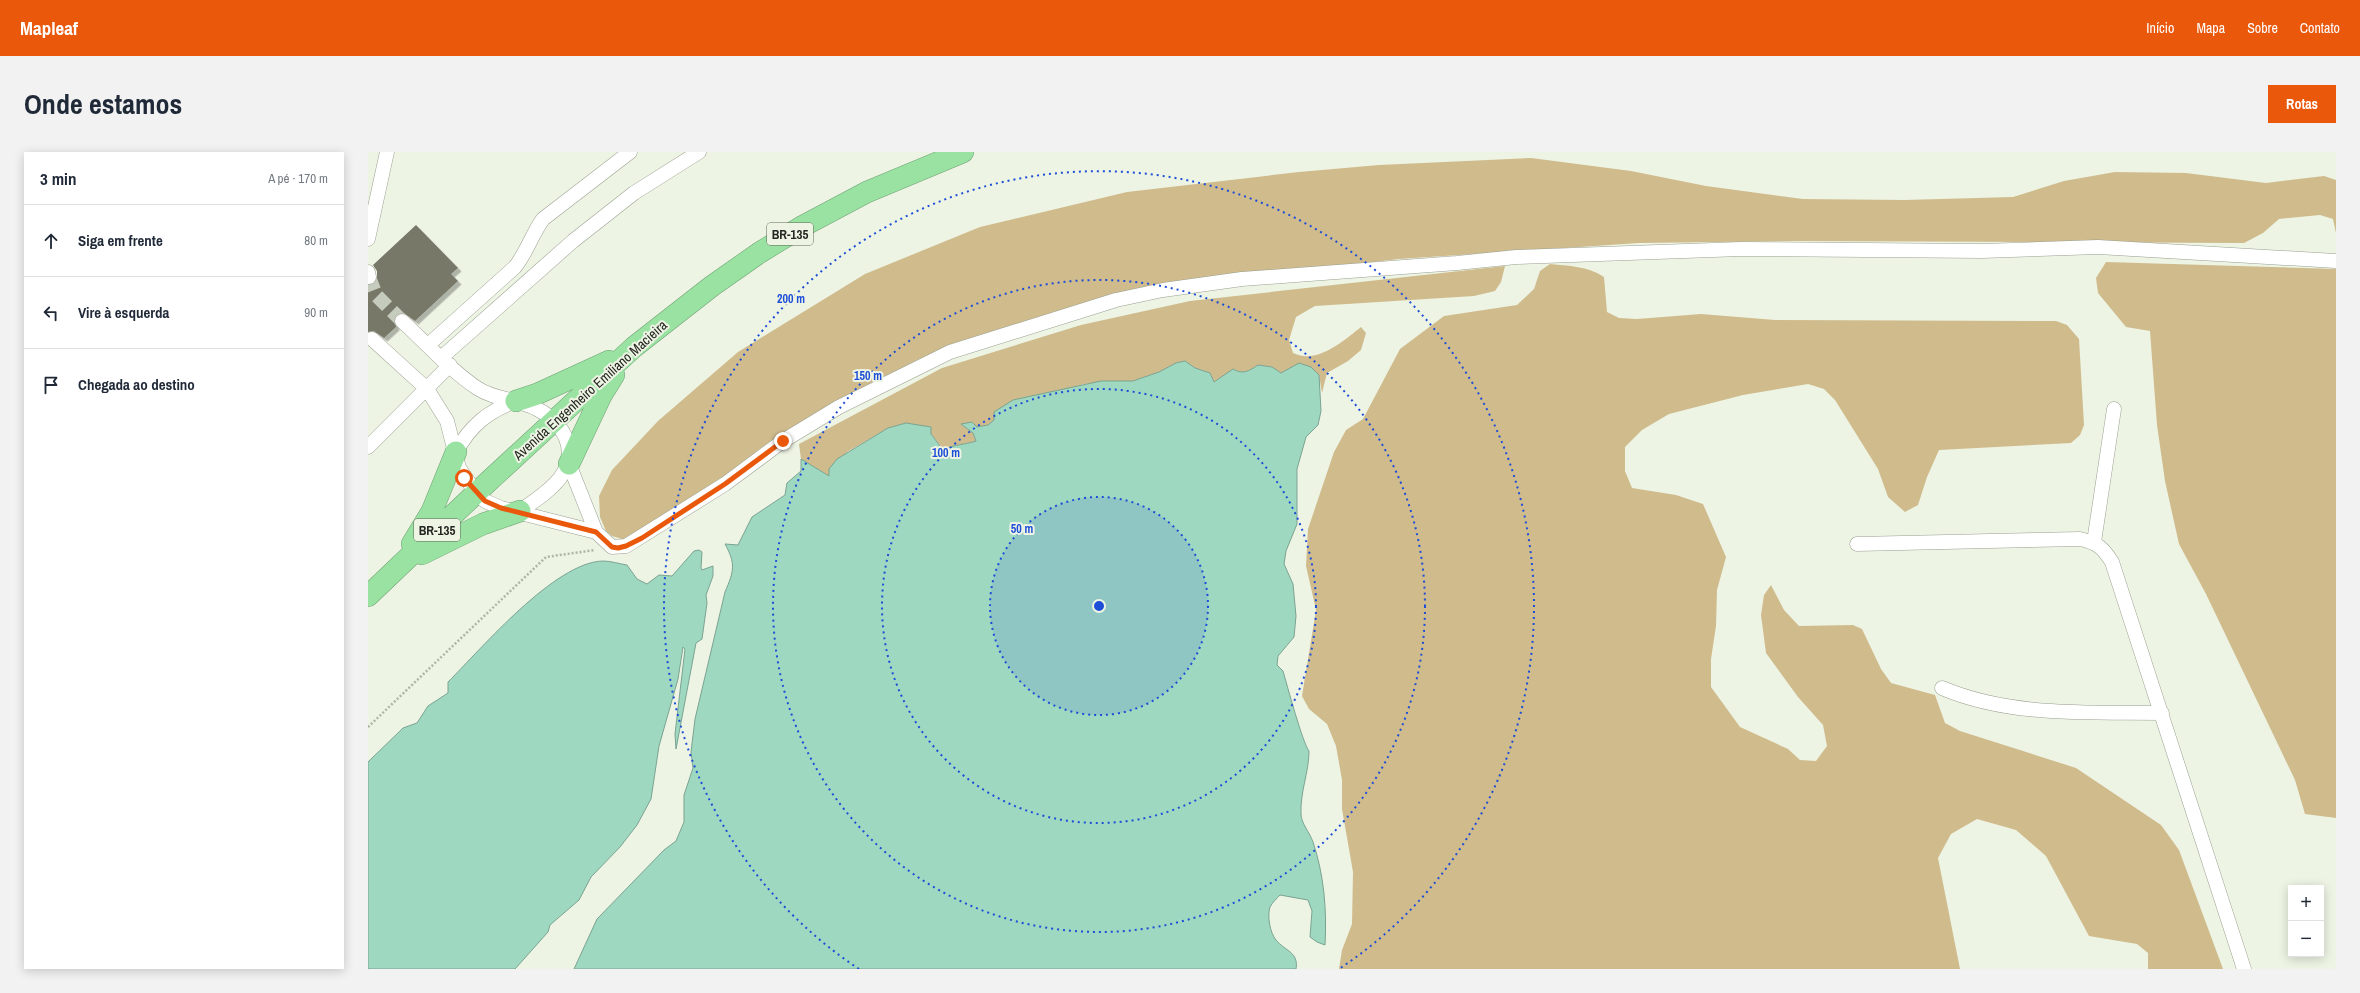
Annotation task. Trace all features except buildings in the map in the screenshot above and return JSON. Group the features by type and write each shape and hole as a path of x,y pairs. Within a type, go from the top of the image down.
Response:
{"highway":[{"name":"Avenida Engenheiro Emiliano Macieira","path":"368,596 476,493 634,347 712,286 759,253 803,226 867,192 963,152"},
{"path":"516,401 599,367 634,347"},
{"path":"569,464 601,396 634,347"},
{"path":"399,567 432,511 456,452"},
{"path":"399,567 464,533 520,511"}],"lane":[{"path":"368,238 387,152"},
{"path":"428,345 515,267 524,257 533,233 543,219 630,152"},
{"path":"369,443 427,389 446,361 573,241 634,193 699,152"},
{"path":"402,321 446,361 486,393 537,408 554,421 562,431 568,445 569,464 596,532 612,547 626,546 642,538 725,484 783,441 839,407 950,352 1116,300 1163,290 1242,279 1457,264 1516,257 1742,249 1982,251 2098,247 2336,261"},
{"path":"372,340 427,389 447,421 464,478 476,493 485,501 501,508 520,511 596,532"},
{"path":"456,452 464,436 482,418 494,410 516,401"},
{"path":"2094,542 2114,409"},
{"path":"520,511 559,481 569,464"},
{"path":"1857,544 2080,539 2094,542 2103,547 2112,562 2244,969"},
{"path":"1942,688 1982,702 2051,711 2162,713"}],"path":[{"path":"368,727 546,557 612,547"}],"shaded area":[{"path":"1531,158 1631,171 1706,186 1803,199 1904,200 2013,197 2064,181 2115,172 2186,173 2266,183 2324,176 2336,180 2336,233 2333,219 2320,215 2279,219 2263,233 2244,243 1795,241 1639,243 1399,259 1157,287 1020,324 919,359 804,422 628,541 612,536 606,531 600,517 599,496 612,470 658,421 738,352 865,274 980,227 1127,192 1299,172 1379,165"},
{"path":"2106,262 2336,269 2336,818 2305,814 2295,780 2206,594 2179,544 2165,481 2157,425 2150,331 2126,327 2098,293 2096,278"},
{"path":"1550,264 1584,269 1598,273 1604,277 1607,312 1619,318 1637,319 1701,314 1775,320 2056,321 2067,325 2079,339 2084,425 2080,435 2071,443 1939,450 1927,477 1918,505 1905,512 1888,497 1878,469 1835,400 1824,389 1808,384 1743,395 1669,414 1642,430 1625,447 1625,471 1632,488 1676,495 1703,504 1726,557 1717,590 1716,626 1711,659 1711,687 1740,727 1788,749 1800,760 1816,761 1827,746 1823,725 1798,697 1766,653 1761,615 1764,595 1771,585 1784,610 1799,626 1853,625 1862,629 1881,669 1891,683 1935,695 1945,723 1960,731 2076,768 2161,825 2179,850 2223,969 2148,969 2148,953 2137,944 2089,936 2046,856 2016,830 1977,819 1951,834 1938,858 1960,969 1339,969 1342,950 1352,924 1353,872 1342,809 1342,780 1336,746 1327,724 1309,709 1302,696 1316,610 1306,566 1308,529 1334,452 1346,430 1363,419 1400,349 1444,316 1517,305 1534,289 1540,271"},
{"path":"1505,266 1501,282 1495,291 1474,296 1315,306 1296,317 1289,340 1293,353 1301,356 1323,353 1343,341 1361,327 1366,333 1361,350 1348,361 1327,373 1322,393 1319,375 1281,373 1272,367 1258,365 1246,372 1240,372 1233,369 1214,382 1210,373 1195,368 1185,361 1176,363 1159,372 1133,381 1084,384 1057,392 1013,400 989,425 977,427 962,425 973,433 976,441 944,450 931,434 906,423 888,428 847,452 829,476 801,459 799,444 942,368 1081,325 1190,301"},
{"path":"1185,361 1195,368 1210,373 1214,382 1233,369 1240,372 1246,372 1258,365 1272,367 1281,373 1299,363 1311,367 1319,375 1321,411 1318,425 1306,437 1297,469 1297,524 1286,551 1284,564 1293,584 1296,616 1294,637 1278,656 1277,665 1283,671 1299,726 1309,751 1308,767 1301,806 1301,817 1313,842 1320,867 1326,919 1325,945 1310,937 1312,911 1308,900 1280,895 1270,907 1270,924 1272,933 1276,940 1293,955 1296,963 1296,969 574,969 597,919 664,850 676,841 684,822 684,795 693,768 691,752 695,719 725,592 732,573 731,557 725,544 738,545 752,517 785,495 787,483 801,471 801,459 829,476 829,469 837,459 888,428 906,423 931,427 931,434 943,450 976,441 973,433 961,424 972,422 977,427 988,425 994,420 994,412 1013,400 1101,381 1133,381 1159,372 1176,363"},
{"path":"699,550 702,552 702,570 713,566 713,576 706,595 707,603 702,639 696,643 676,749 675,734 685,649 683,647 678,679 659,746 651,799 637,825 620,847 591,877 579,900 550,925 548,932 515,969 368,969 368,762 403,728 417,723 428,706 448,693 448,682 499,629 520,609 563,576 584,565 606,561 627,565 637,579 647,584 659,575 672,576 694,551"}],"tunnel":[{"path":"369,277 376,295 402,321"}],"route":[{"path":"464,478 476,493 485,501 501,508 520,511 596,532 612,547 618,548 626,546 642,538 725,484 783,441"}]}
